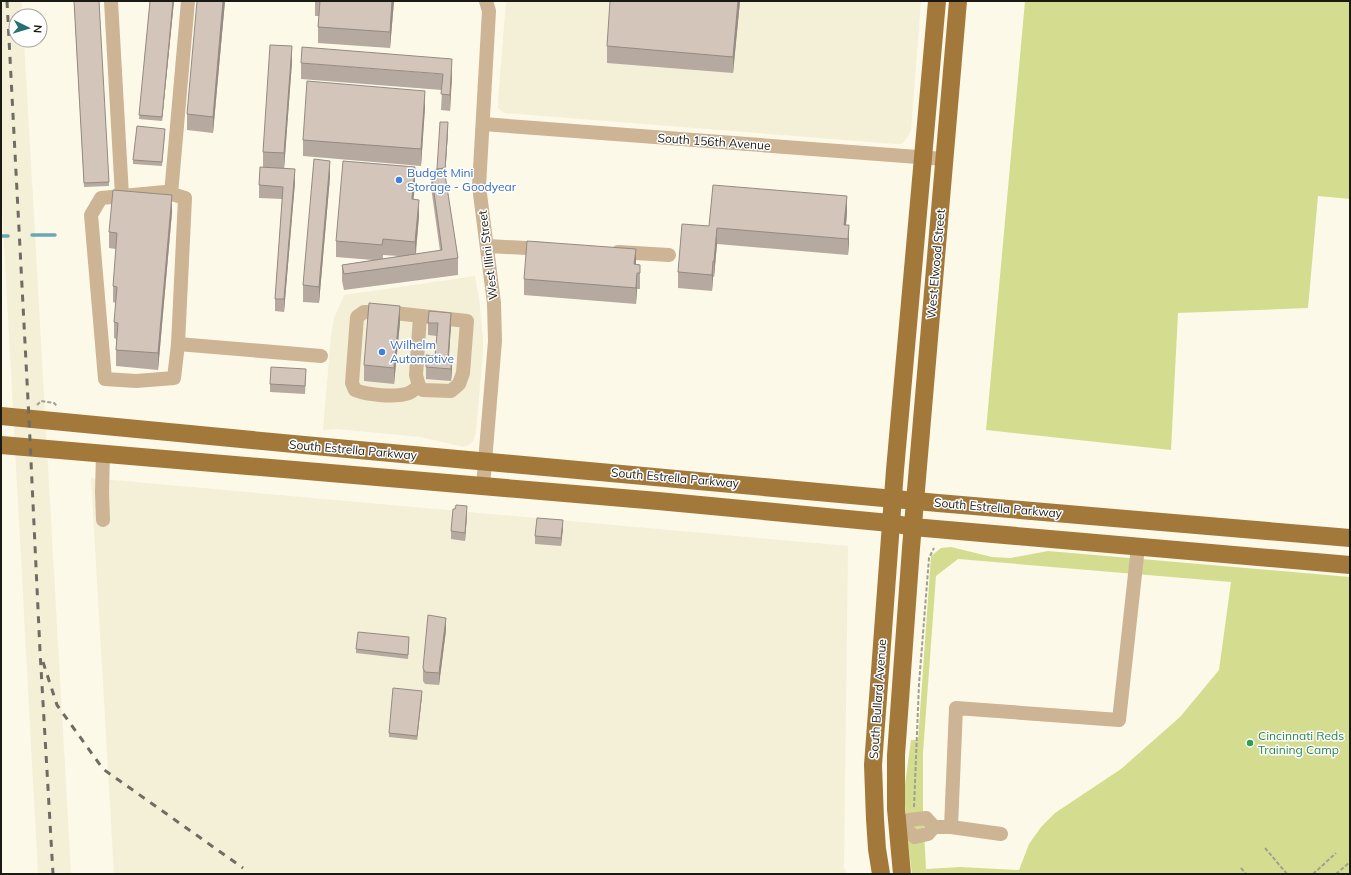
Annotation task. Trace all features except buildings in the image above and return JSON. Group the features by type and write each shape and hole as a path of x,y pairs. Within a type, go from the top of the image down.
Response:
{"main road":[{"name":"West Elwood Street","path":"890,524 936,1"},
{"name":"West Elwood Street","path":"913,527 958,1"},
{"name":"South Estrella Parkway","path":"1,416 916,501 1350,538"},
{"name":"South Estrella Parkway","path":"1,445 666,501 913,527 1350,565"},
{"name":"South Bullard Avenue","path":"881,874 877,849 873,765 890,524"},
{"name":"South Bullard Avenue","path":"902,874 906,826 895,782 913,527"}],"street":[{"path":"111,1 122,196"},
{"path":"171,194 188,1"},
{"name":"West Illini Street","path":"483,486 495,341 494,303 480,186 489,11 486,1"},
{"name":"South 156th Avenue","path":"483,124 944,159"},
{"path":"165,192 185,198 178,344 174,378 136,381 105,379 91,215 101,198 122,196 165,192"},
{"path":"487,246 558,249"},
{"path":"606,252 669,255"},
{"path":"419,386 410,393 395,396 363,393 355,390 352,383 357,317 364,312 385,312 467,320 462,373 459,384 451,391 423,390 419,386 416,375 420,316"},
{"path":"178,344 321,356"},
{"path":"103,454 103,520"},
{"path":"951,827 956,708 1119,720 1138,547"},
{"path":"906,826 926,818 934,827 951,827 1001,834"}],"path":[{"path":"906,826 916,742 929,558 934,548"},
{"path":"1265,848 1286,874 1294,874"},
{"path":"1313,874 1336,854"},
{"path":"1336,874 1350,862"},
{"path":"1241,868 1246,874"}],"shaded area":[{"path":"1,1 22,1 22,8 8,8 8,48 24,48 71,874 38,874 1,188"},
{"path":"506,1 921,1 911,130 902,144 896,144 504,113 498,108 498,101"},
{"path":"475,276 479,298 483,353 474,440 469,445 464,447 420,437 337,429 323,430 331,335 334,318 344,295"},
{"path":"91,478 848,546 844,867 847,874 114,874"}],"green space":[{"path":"1025,1 1350,1 1350,199 1318,196 1308,308 1178,313 1171,450 986,430"},
{"name":"Cincinnati Reds Training Camp","path":"951,547 992,557 1010,558 1048,551 1350,577 1350,874 912,874 904,792 911,740 918,740 931,556 941,548","holes":["958,559 1231,582 1219,670 1180,717 1121,769 1055,813 1041,827 1029,844 1019,870 960,867 926,869 923,812 923,753 936,576"]}],"waterway":[{"path":"32,235 55,235"},
{"path":"1,236 8,236"}],"railway":[{"path":"7,1 40,651 53,874"},
{"path":"43,662 57,705 103,769 243,868"}],"place":[{"name":"Budget Mini Storage - Goodyear","path":"399,180"},
{"name":"Wilhelm Automotive","path":"382,352"},
{"name":"Cincinnati Reds Training Camp","path":"1250,743"}]}
